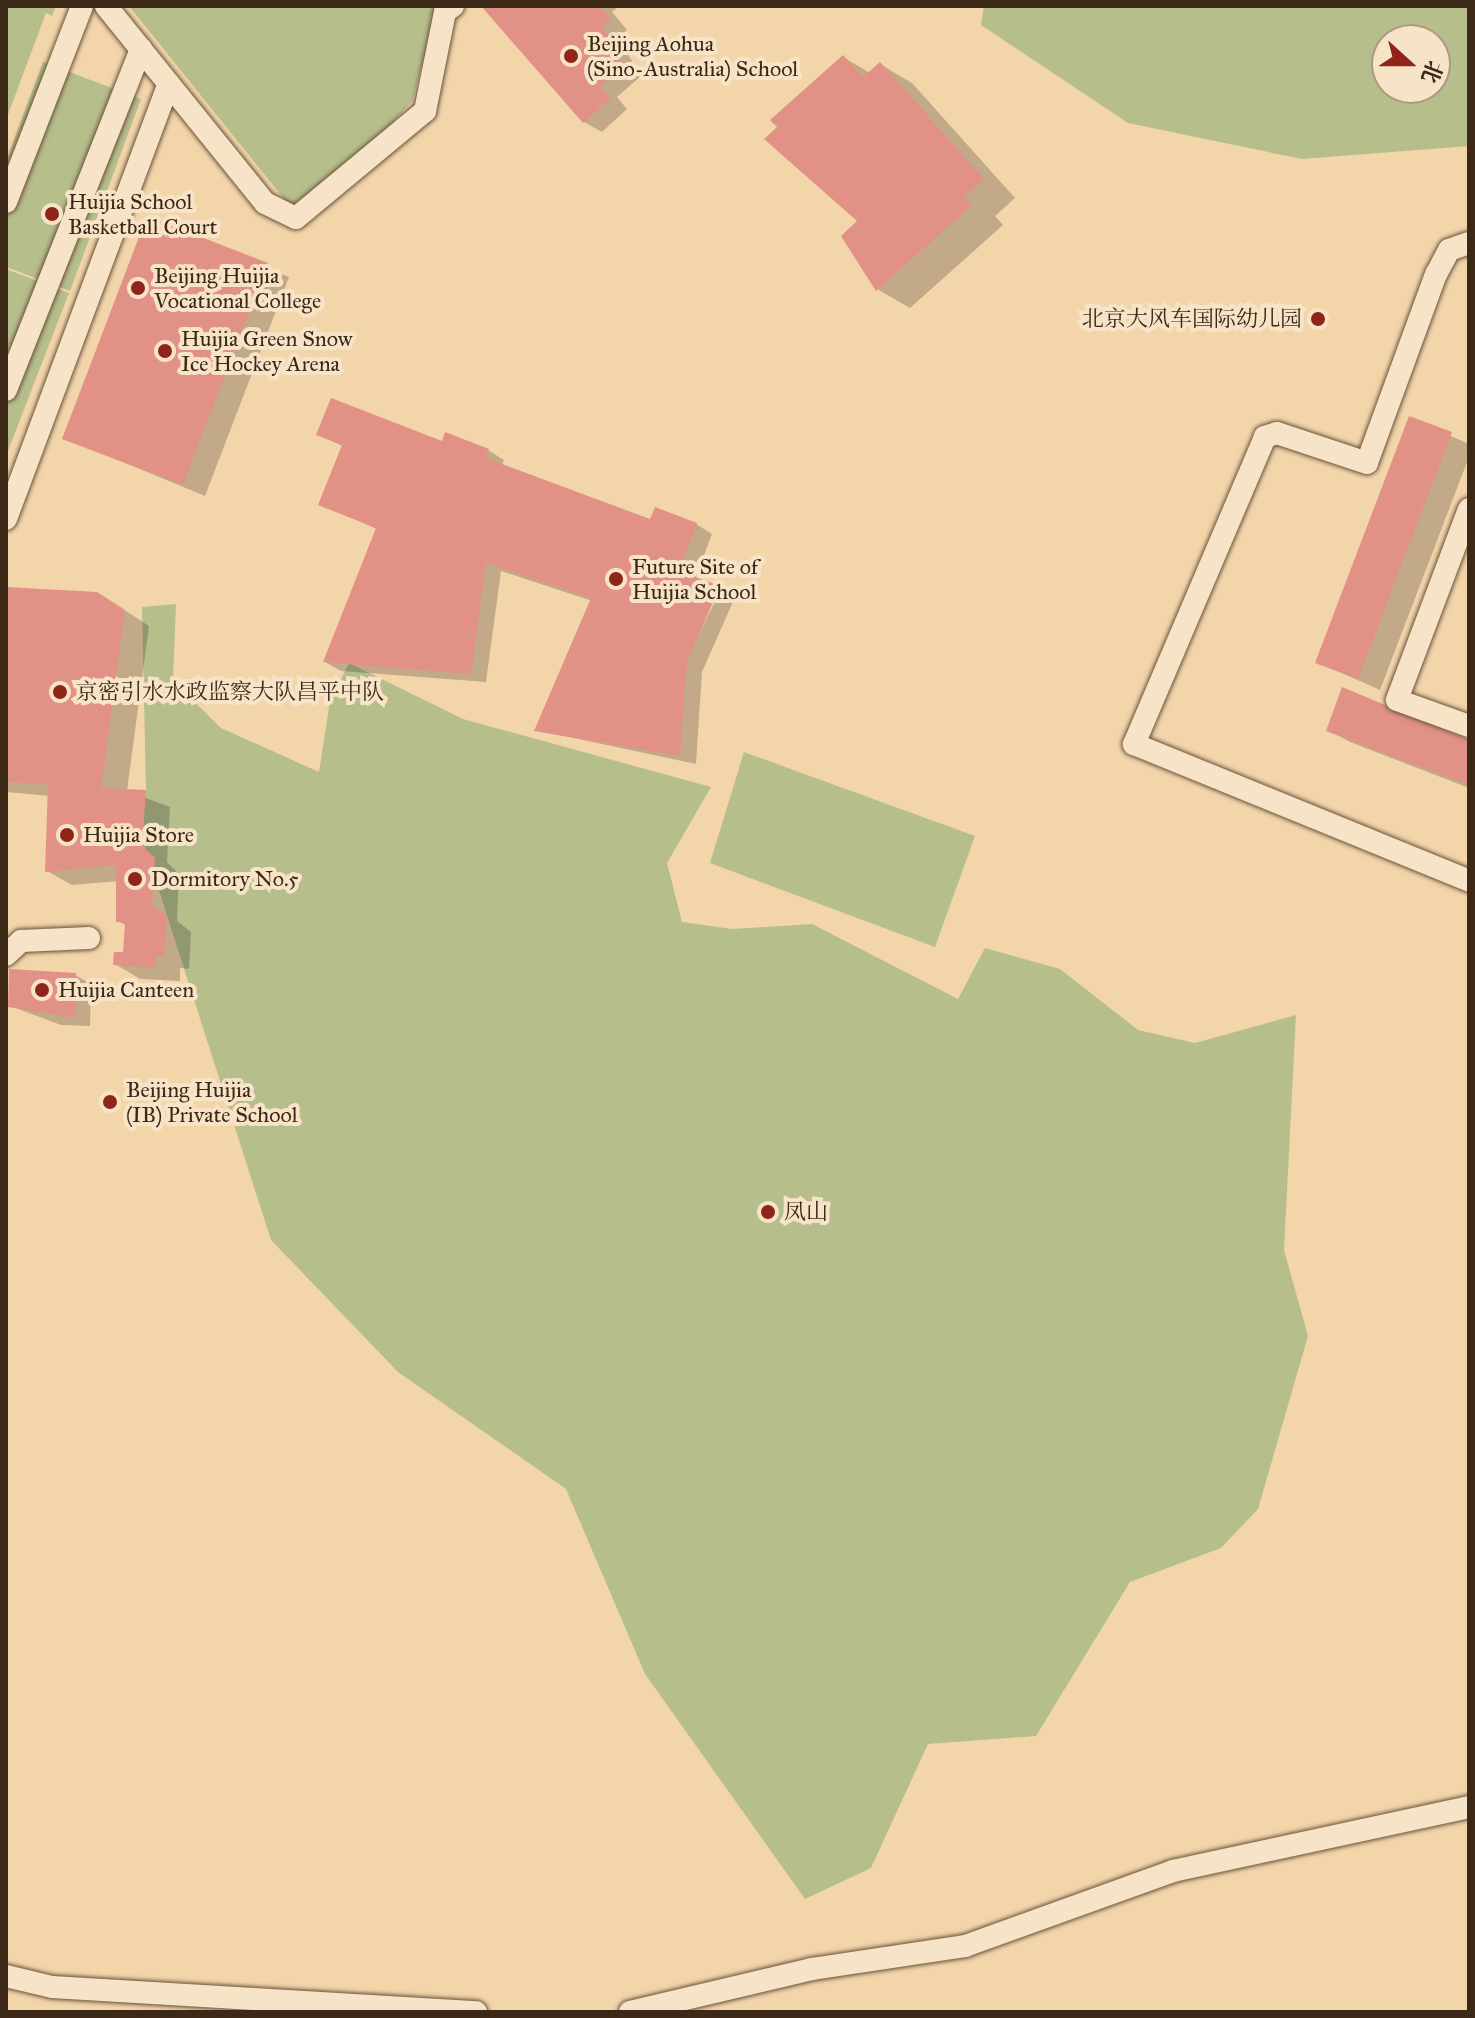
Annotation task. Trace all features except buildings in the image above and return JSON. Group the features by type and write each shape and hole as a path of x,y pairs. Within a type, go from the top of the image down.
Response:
{"street":[{"path":"6,202 82,6"},
{"path":"106,6 265,203 296,218 425,111 445,12 453,6"},
{"path":"6,390 141,49"},
{"path":"6,519 169,84"},
{"path":"1469,243 1449,250 1436,274 1367,463 1277,433 1265,437 1134,744 1469,881"},
{"path":"1469,509 1397,700 1469,726"},
{"path":"6,955 21,941 89,938"},
{"path":"630,2012 812,1969 965,1946 1173,1871 1469,1807"},
{"path":"6,1976 52,1987 476,2012"}],"green space":[{"path":"6,6 56,6 52,16 46,13 6,120"},
{"path":"129,6 438,6 412,101 315,208 289,205"},
{"path":"984,6 1469,6 1469,146 1302,159 1128,123 981,25"},
{"name":"Huijia School Basketball Court","path":"43,62 141,99 70,291 6,267 6,161"},
{"name":"Huijia School Basketball Court","path":"6,269 69,293 6,456"},
{"path":"176,604 173,681 221,728 319,772 330,701 349,663 463,719 711,787 667,863 682,922 732,929 812,924 958,999 985,948 1060,969 1138,1030 1195,1043 1296,1015 1284,1250 1308,1336 1258,1509 1221,1548 1130,1582 1036,1736 928,1744 871,1868 805,1899 645,1674 566,1489 398,1372 271,1240 138,825 146,790 142,607"},
{"path":"744,752 975,836 935,947 710,863"}],"place":[{"name":"Beijing Aohua (Sino-Australia) School","path":"571,56"},
{"name":"Huijia School Basketball Court","path":"52,214"},
{"name":"Beijing Huijia Vocational College","path":"138,288"},
{"name":"北京大风车国际幼儿园","path":"1318,319"},
{"name":"Huijia Green Snow Ice Hockey Arena","path":"165,351"},
{"name":"Future Site of Huijia School","path":"616,579"},
{"name":"京密引水水政监察大队昌平中队","path":"60,692"},
{"name":"Huijia Store","path":"67,835"},
{"name":"Dormitory No.5","path":"135,879"},
{"name":"Huijia Canteen","path":"42,990"},
{"name":"Beijing Huijia (IB) Private School","path":"110,1102"},
{"name":"凤山","path":"768,1212"}]}
